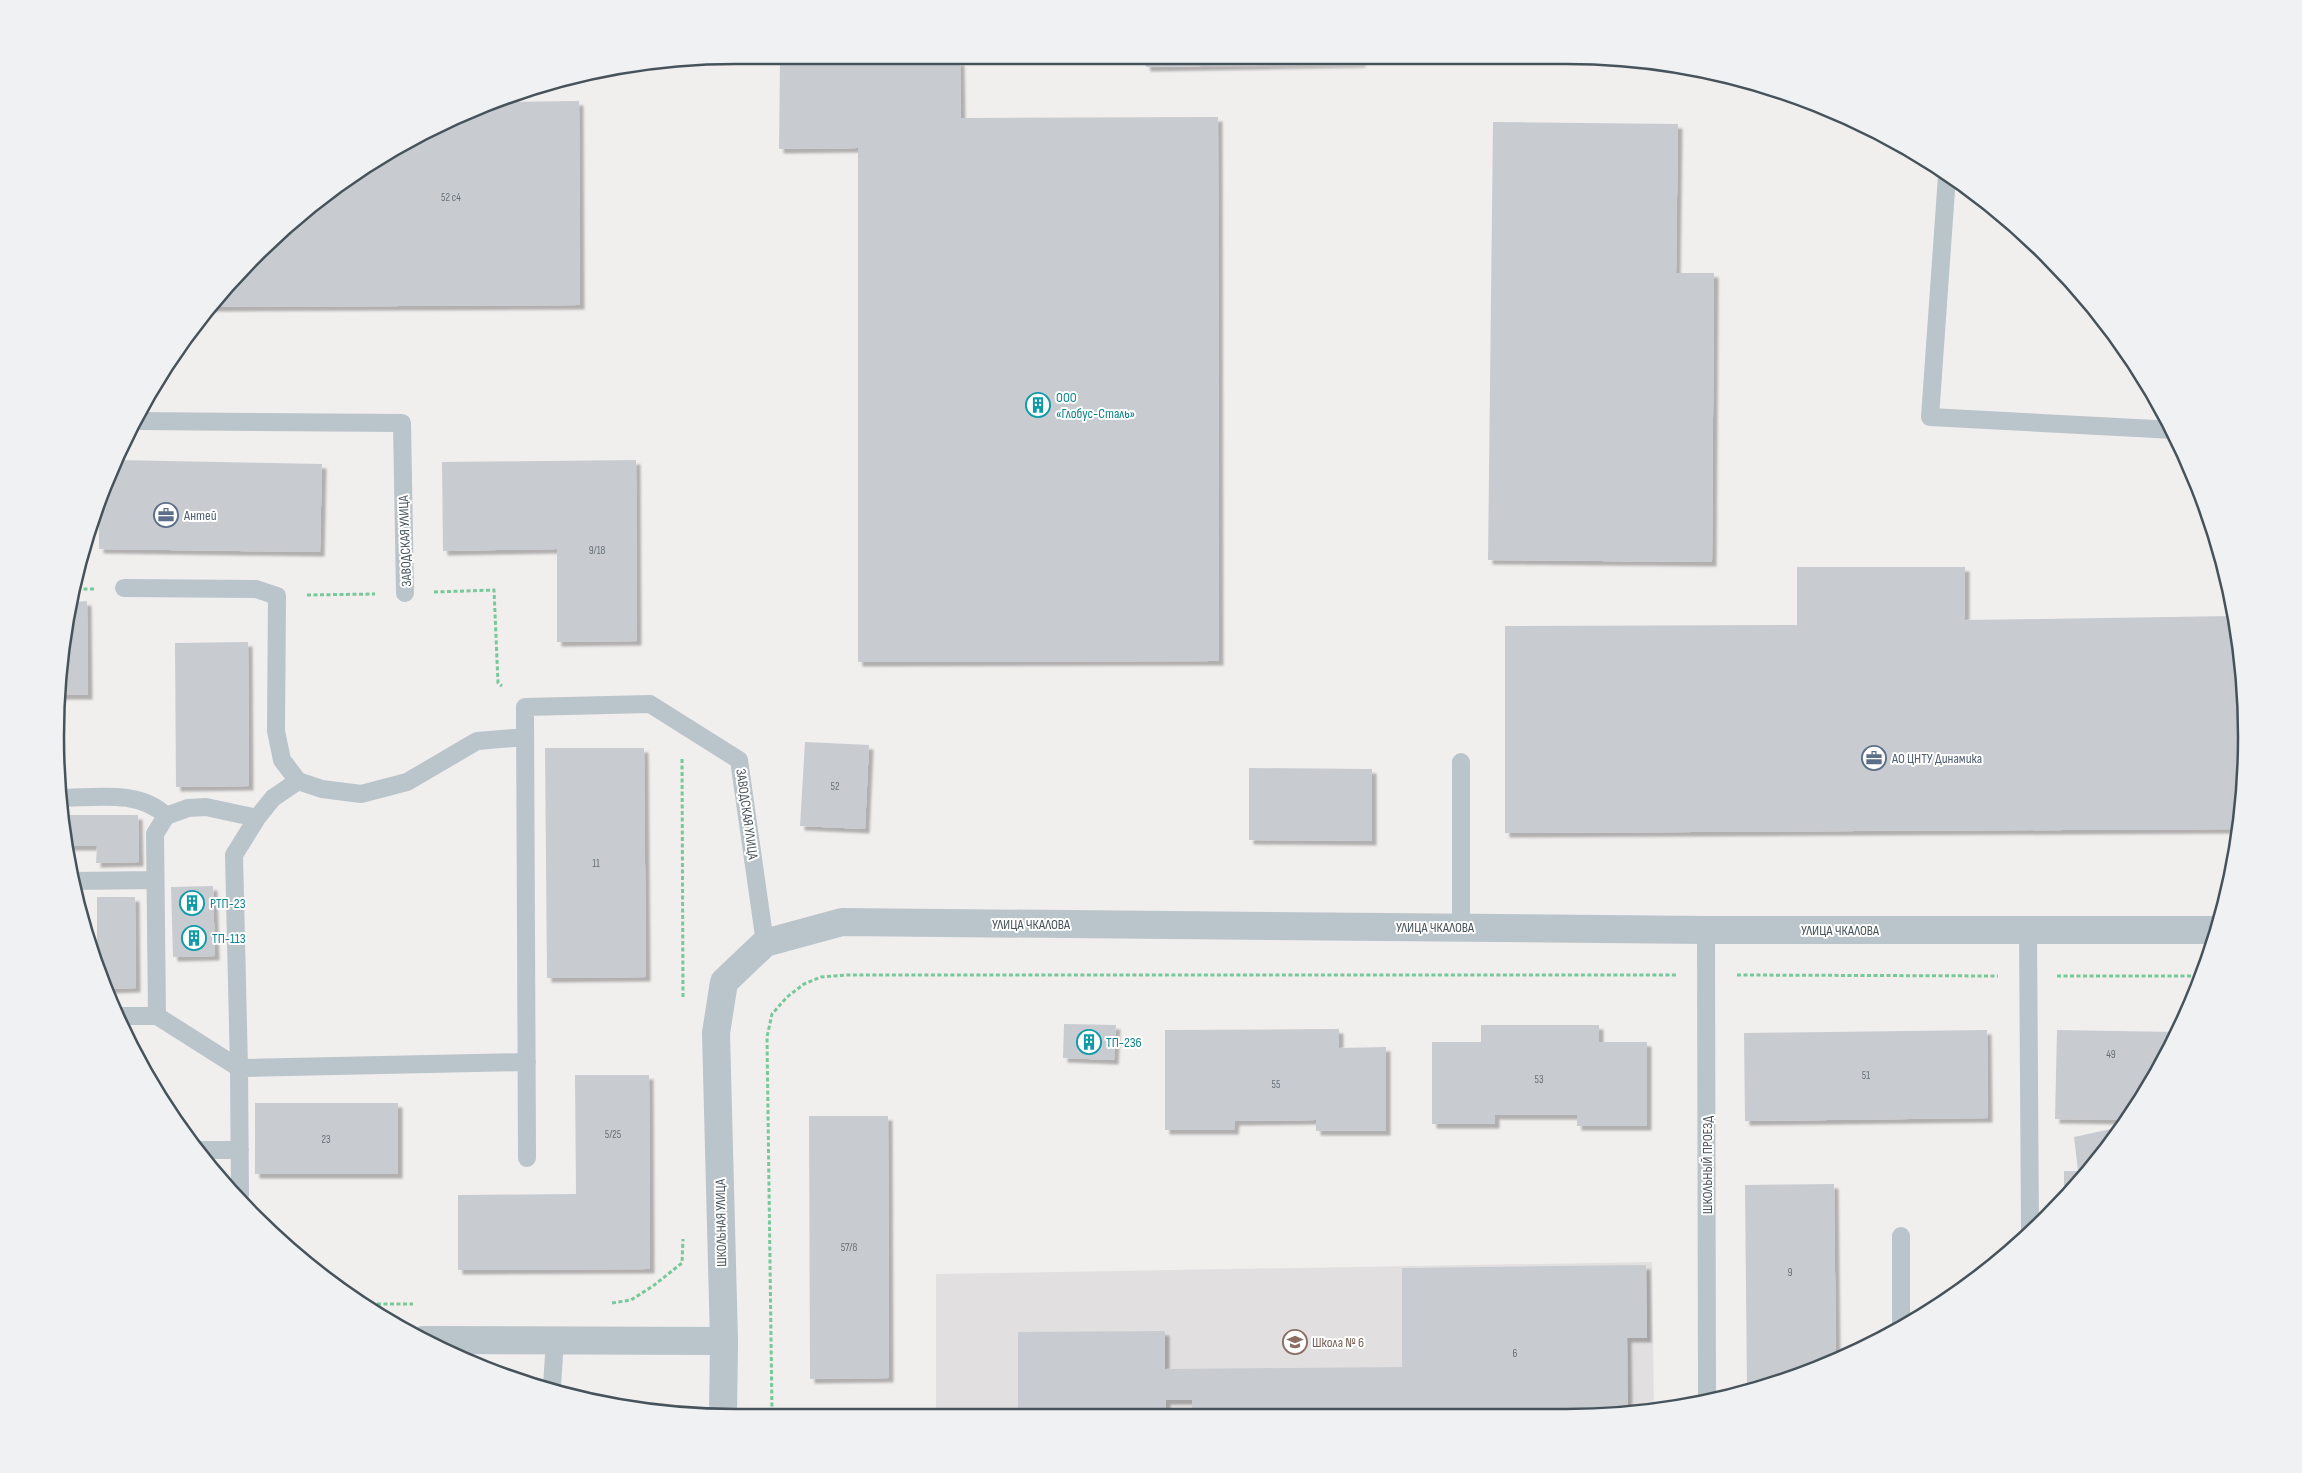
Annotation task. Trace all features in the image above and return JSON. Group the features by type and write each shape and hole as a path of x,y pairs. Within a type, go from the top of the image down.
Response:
{"street":[{"name":"УЛИЦА ЧКАЛОВА","path":"716,1033 724,982 765,943 842,922 1706,930 2210,930"},
{"name":"ШКОЛЬНАЯ УЛИЦА","path":"716,1033 724,1341 723,1409"},
{"path":"439,1340 724,1341"}],"lane":[{"path":"1947,183 1930,417 2164,429"},
{"name":"ЗАВОДСКАЯ УЛИЦА","path":"143,420 402,423 405,593"},
{"path":"124,588 256,589 277,596 276,731 282,760 298,781 322,789 361,794 407,782 477,741 525,737"},
{"name":"ЗАВОДСКАЯ УЛИЦА","path":"525,707 650,704 739,760 765,943"},
{"path":"525,707 527,1158"},
{"path":"1461,762 1461,928"},
{"path":"240,1190 234,855 257,818 273,798 298,781"},
{"path":"67,798 128,798 143,800 156,806 166,816"},
{"path":"158,1016 155,834 166,816 188,808 206,807 257,818"},
{"path":"80,881 155,880"},
{"name":"ШКОЛЬНЫЙ ПРОЕЗД","path":"1706,930 1707,1394"},
{"path":"2028,930 2030,1222"},
{"path":"125,1016 158,1016 239,1068 527,1062"},
{"path":"206,1150 240,1150"},
{"path":"1901,1236 1901,1320"},
{"path":"552,1383 555,1340"}],"path":[{"name":"ЗАВОДСКАЯ УЛИЦА","path":"405,593 494,590 498,683 525,707"},
{"path":"277,596 405,593"},
{"path":"681,724 684,1000"},
{"path":"772,1409 767,1037 772,1014 787,997 821,977 848,975 2194,976"},
{"path":"606,1304 631,1300 682,1263 684,1235"},
{"path":"376,1304 422,1304"}],"shaded area":[{"name":"Школа № 6","path":"1652,1262 1654,1403 1609,1408 1565,1409 936,1409 936,1274"}],"building":[{"name":"ООО «Глобус-Сталь»","path":"780,64 960,64 961,118 1218,117 1219,661 858,662 858,148 779,149"},
{"path":"1146,64 1307,64 1146,67"},
{"path":"579,101 580,305 220,307 261,261 293,231 363,177 439,133 513,102"},
{"path":"1493,122 1678,124 1676,273 1714,273 1712,562 1488,560"},
{"path":"123,460 322,464 320,552 99,549 99,520"},
{"path":"636,460 637,641 557,642 557,549 443,551 442,462"},
{"name":"АО ЦНТУ Динамика","path":"1797,567 1965,567 1965,620 2227,616 2237,693 2238,736 2237,780 2231,829 1505,833 1505,626 1797,625"},
{"path":"87,601 88,695 65,695 70,649 78,602"},
{"path":"248,642 249,786 176,787 175,643"},
{"path":"805,742 869,745 865,829 800,826"},
{"path":"545,748 644,748 646,977 547,978"},
{"path":"1249,768 1372,769 1372,841 1249,840"},
{"path":"69,815 138,815 139,862 96,863 97,846 74,846"},
{"path":"213,886 215,956 173,957 171,887"},
{"path":"97,897 135,897 136,988 113,989 99,953 97,941"},
{"name":"ТП-236","path":"1064,1024 1116,1025 1114,1060 1063,1058"},
{"path":"1481,1025 1599,1025 1599,1042 1647,1042 1647,1126 1577,1126 1577,1115 1495,1115 1495,1124 1432,1124 1432,1042 1481,1042"},
{"path":"1339,1029 1339,1048 1386,1047 1386,1131 1316,1131 1316,1120 1235,1121 1234,1130 1165,1130 1165,1030"},
{"path":"1987,1030 1988,1118 1745,1121 1744,1033"},
{"path":"2057,1030 2170,1032 2148,1073 2118,1120 2055,1119"},
{"path":"575,1075 649,1075 650,1269 458,1270 458,1195 576,1194"},
{"path":"255,1103 398,1103 398,1174 255,1174"},
{"path":"809,1116 888,1116 889,1378 810,1379"},
{"path":"2111,1129 2099,1146 2071,1180 2064,1187 2064,1171 2078,1171 2074,1137"},
{"path":"1834,1184 1836,1352 1782,1374 1747,1384 1745,1185"},
{"path":"1646,1265 1647,1338 1627,1338 1628,1406 1565,1409 1192,1409 1192,1400 1166,1400 1166,1409 1018,1409 1018,1332 1165,1331 1165,1369 1402,1367 1402,1268"}],"place":[{"name":"ООО «Глобус-Сталь»","path":"1038,405"},
{"name":"Антей","path":"166,515"},
{"name":"АО ЦНТУ Динамика","path":"1874,758"},
{"name":"РТП-23","path":"192,903"},
{"name":"ТП-113","path":"194,938"},
{"name":"ТП-236","path":"1089,1042"},
{"name":"Школа № 6","path":"1295,1342"}]}
